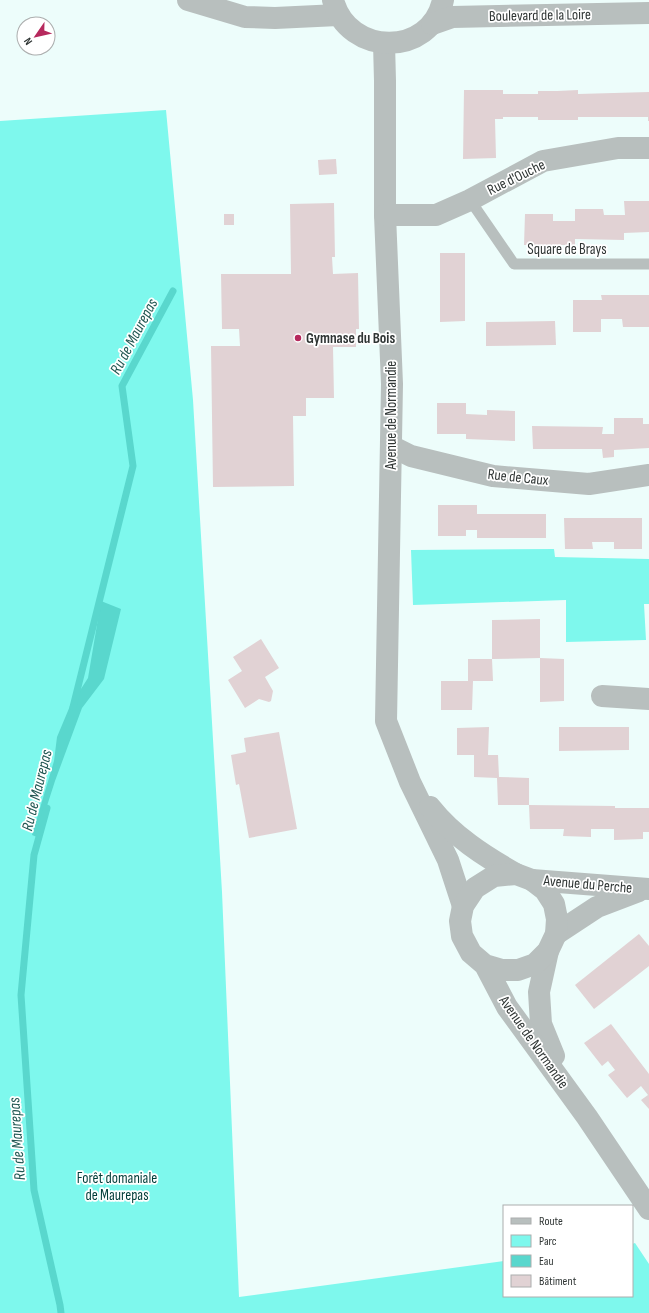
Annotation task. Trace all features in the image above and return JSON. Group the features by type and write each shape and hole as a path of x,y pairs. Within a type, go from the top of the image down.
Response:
{"street":[{"path":"188,0 246,17 275,18 336,8 354,32 368,40 384,43 401,42 418,35 432,24 442,8 443,0"},
{"name":"Boulevard de la Loire","path":"432,24 452,17 649,13"},
{"name":"Avenue de Normandie","path":"384,43 386,215 392,384 386,721 410,782 448,860 463,906"},
{"name":"Rue d'Ouche","path":"386,215 436,215 470,200 543,162 618,148 649,148"},
{"name":"Rue de Caux","path":"391,446 412,456 492,476 589,484 649,475"},
{"path":"602,696 649,699"},
{"name":"Avenue de Normandie","path":"410,782 442,822 484,856 545,890 554,904 557,919 539,992 541,1024 550,1048 587,1117"},
{"name":"Avenue de Normandie","path":"524,877 494,876 474,888 463,906 460,921 462,936 471,953 485,965 508,1007 587,1117 649,1209"},
{"name":"Avenue du Perche","path":"524,877 647,889"},
{"name":"Avenue du Perche","path":"552,943 597,907 647,889"},
{"name":"Avenue de Normandie","path":"485,965 502,970 518,970 535,964 552,943"}],"lane":[{"name":"Square de Brays","path":"470,200 514,264 649,264"}],"green space":[{"name":"Forêt domaniale de Maurepas","path":"166,110 193,400 222,892 239,1297 503,1261 503,1297 633,1297 633,1244 635,1243 649,1264 649,1313 0,1313 0,121"},
{"path":"554,549 555,557 649,559 649,604 644,604 646,640 566,642 566,600 413,605 411,550"}],"water":[{"path":"101,601 121,609 104,679 82,708 55,781 37,837 32,835 54,761 57,737 70,706 88,678"}],"building":[{"path":"464,90 503,90 503,94 538,94 538,91 578,90 578,94 649,92 649,121 648,117 578,117 578,120 538,120 538,117 503,117 503,119 495,119 496,158 463,159"},
{"path":"336,159 337,174 319,175 318,160"},
{"path":"624,201 649,201 649,232 624,233 624,240 575,239 575,245 524,245 525,214 553,214 553,221 575,221 575,209 603,209 604,215 625,215"},
{"name":"Gymnase du Bois","path":"334,203 335,257 332,257 333,274 358,273 359,329 356,329 356,347 333,347 334,398 306,398 306,416 293,416 294,486 213,487 211,346 240,346 239,329 222,329 221,274 291,274 290,204"},
{"path":"224,214 234,214 234,225 224,225"},
{"path":"440,253 465,253 465,321 440,322"},
{"path":"601,295 649,295 649,327 623,327 622,319 601,319 601,332 573,332 573,300 602,300"},
{"path":"555,321 556,345 486,346 486,322"},
{"path":"437,403 466,403 466,414 487,415 487,410 515,411 515,441 466,439 466,434 437,434"},
{"path":"614,418 643,418 643,424 649,424 649,448 614,450 614,457 603,458 602,449 533,449 532,426 603,427 602,434 614,434"},
{"path":"438,505 477,505 477,514 546,514 546,538 477,538 477,530 466,530 466,536 438,536"},
{"path":"564,518 642,518 642,549 614,549 614,542 592,542 593,549 565,549"},
{"path":"540,619 540,658 492,659 492,620"},
{"path":"261,639 279,668 265,677 273,691 271,701 269,702 259,699 245,708 228,680 242,671 233,657"},
{"path":"540,658 564,659 564,701 540,702"},
{"path":"468,659 492,659 493,681 473,681 472,710 441,710 441,681 468,681"},
{"path":"489,727 488,755 498,755 499,777 529,778 529,805 498,805 497,778 474,777 474,755 457,755 457,728"},
{"path":"559,727 629,727 629,750 559,751"},
{"path":"279,732 297,829 249,838 239,784 236,785 231,755 246,752 244,738"},
{"path":"529,805 649,808 649,832 643,832 643,839 614,840 614,829 591,829 591,837 563,836 564,829 530,829"},
{"path":"639,934 649,946 649,966 594,1009 575,985"},
{"path":"611,1024 649,1074 649,1109 641,1100 648,1095 641,1086 627,1098 608,1075 615,1070 608,1061 602,1066 584,1043"}],"waterway":[{"name":"Ru de Maurepas","path":"73,707 133,466 122,386 173,291"},
{"name":"Ru de Maurepas","path":"47,808 34,855 21,995 34,1190 61,1313"}],"place":[{"name":"Gymnase du Bois","path":"298,338"}]}
